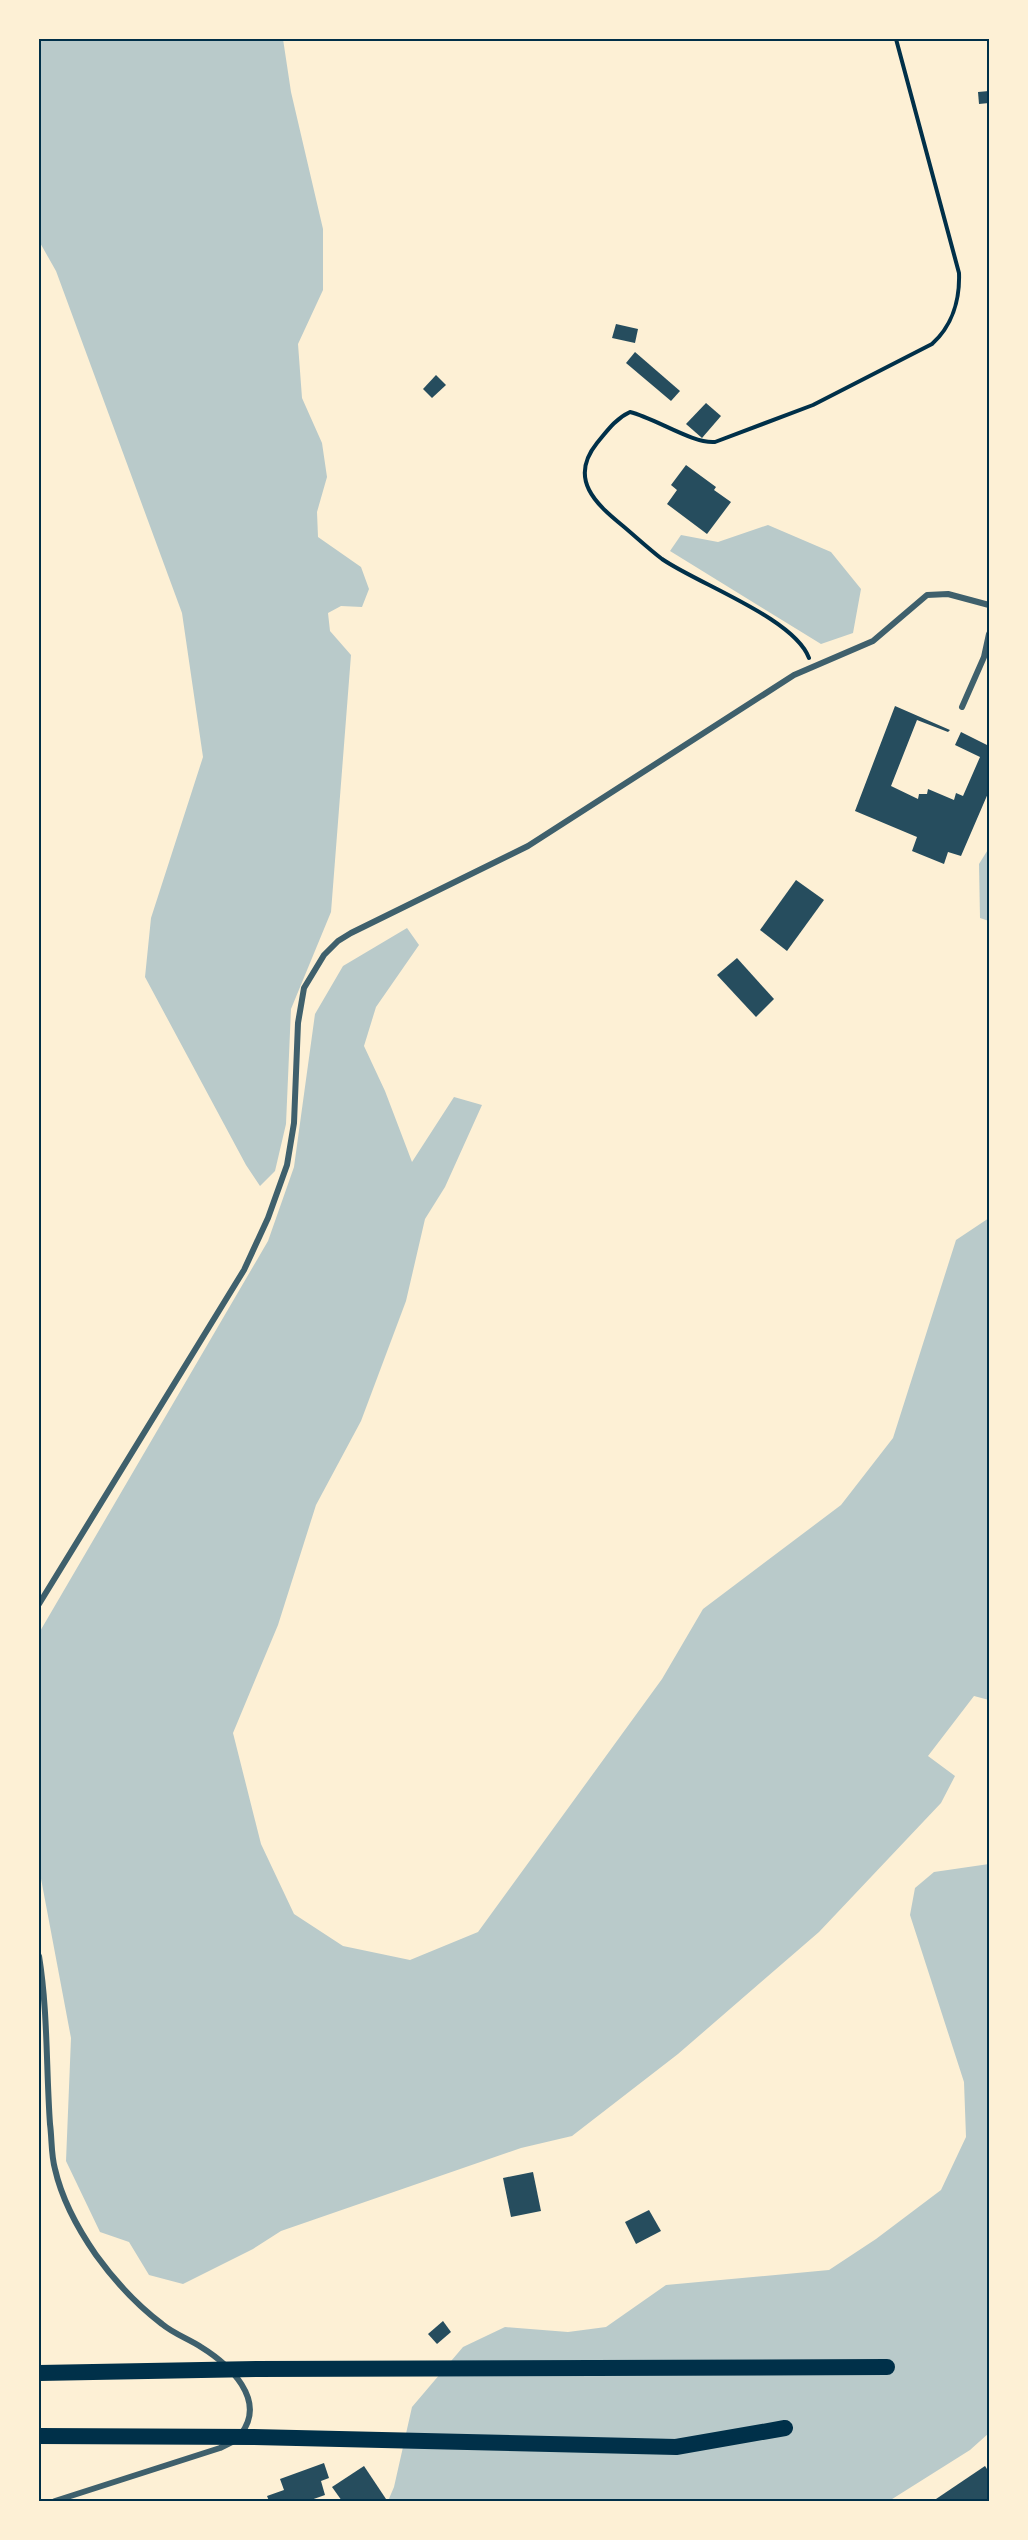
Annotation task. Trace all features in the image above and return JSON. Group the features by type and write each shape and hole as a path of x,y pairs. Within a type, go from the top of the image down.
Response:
{"highway":[{"path":"39,2373 256,2369 887,2367"},
{"path":"39,2436 454,2440 676,2447 785,2428"}],"street":[{"path":"39,1604 244,1270 257,1244 286,1165 294,1123 298,1023 302,997 312,972 324,955 351,933 528,846 794,675 873,641 927,595 948,594 989,605"},
{"path":"962,707 984,657 989,634"},
{"path":"39,1956 45,1994 48,2092 54,2168 66,2206 97,2255 133,2298 164,2326 200,2346 222,2362 242,2386 251,2407 250,2419 245,2429 228,2445 55,2501"}],"path":[{"path":"812,667 805,648 785,628 663,559 597,505 587,487 585,465 592,448 610,426 630,412 646,415 704,442 715,442 813,405 924,348 942,335 958,297 959,273 896,39"}],"shaded area":[{"path":"39,39 283,39 291,92 323,229 323,290 298,344 302,398 322,443 327,477 317,512 318,537 361,567 369,589 362,607 341,606 328,613 330,631 351,655 331,912 291,1009 286,1124 275,1171 260,1186 246,1165 145,977 151,918 203,757 182,613 56,271 39,241 41,50"},
{"path":"768,525 831,552 861,589 853,633 821,644 670,551 681,535 718,542"},
{"path":"989,848 989,921 980,918 979,864"},
{"path":"407,928 419,945 376,1007 364,1046 385,1091 412,1162 454,1097 482,1105 445,1187 425,1219 406,1301 361,1421 316,1505 278,1625 233,1733 261,1844 294,1914 343,1946 410,1960 478,1932 662,1679 703,1609 841,1505 893,1438 956,1240 989,1218 989,1700 974,1696 928,1756 955,1776 941,1803 819,1932 678,2054 572,2136 521,2148 281,2231 253,2249 183,2284 149,2275 129,2242 100,2232 66,2161 71,2038 39,1868 39,1633 268,1241 294,1167 315,1014 343,966"},
{"path":"989,1864 989,2433 970,2450 889,2501 388,2501 394,2487 412,2407 463,2347 505,2327 568,2332 606,2327 666,2285 829,2270 876,2239 941,2190 966,2137 964,2082 910,1915 915,1888 934,1872"}],"building":[{"path":"989,91 989,103 979,104 978,92"},
{"path":"616,324 638,329 635,343 612,338"},
{"path":"635,352 680,391 671,401 626,363"},
{"path":"436,375 446,385 432,398 423,389"},
{"path":"706,403 721,416 702,438 686,424"},
{"path":"686,465 716,487 714,490 731,502 707,534 667,504 677,490 671,485"},
{"path":"895,706 950,730 948,732 917,720 891,786 918,799 919,794 927,794 928,789 954,800 956,793 963,796 980,757 955,745 961,732 989,746 989,791 961,856 948,852 944,864 912,851 917,837 855,811"},
{"path":"796,880 824,900 787,951 760,930"},
{"path":"737,958 774,999 756,1017 717,975"},
{"path":"533,2172 541,2211 511,2217 503,2178"},
{"path":"649,2210 661,2231 636,2244 625,2222"},
{"path":"443,2321 451,2332 437,2344 428,2334"},
{"path":"324,2463 329,2478 321,2481 325,2495 308,2501 269,2501 267,2496 284,2490 280,2479"},
{"path":"364,2466 386,2499 382,2501 342,2501 332,2487"},
{"path":"985,2466 989,2472 989,2501 938,2501 936,2499"}]}
